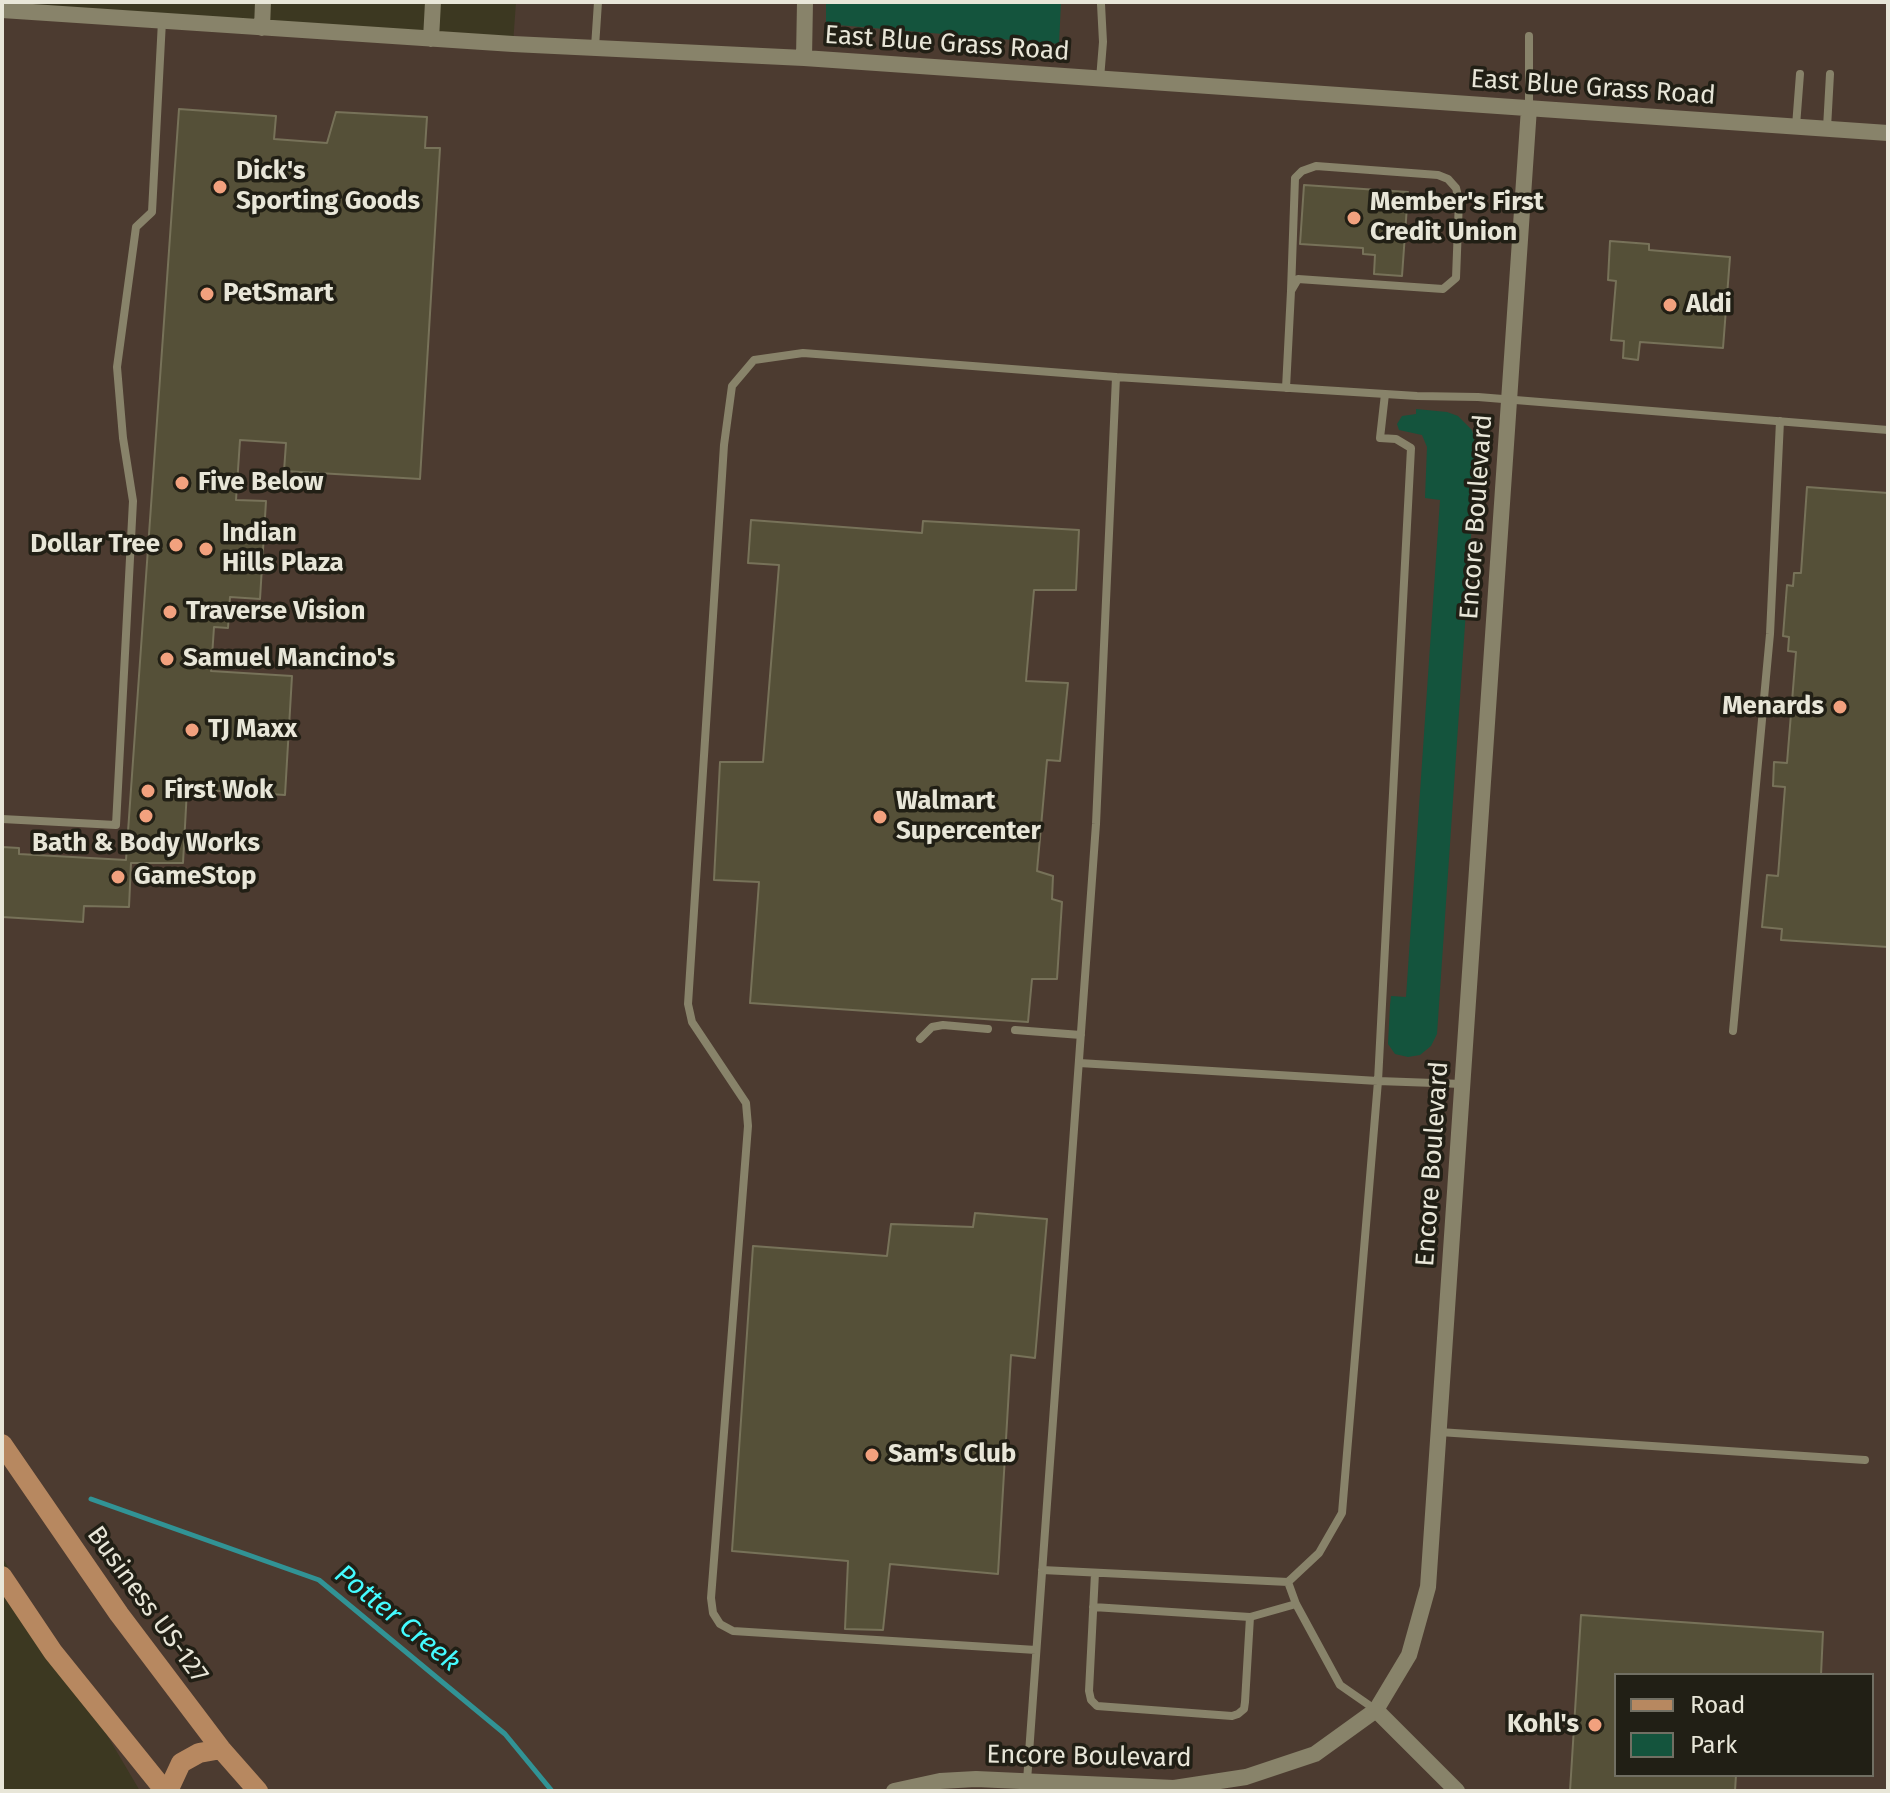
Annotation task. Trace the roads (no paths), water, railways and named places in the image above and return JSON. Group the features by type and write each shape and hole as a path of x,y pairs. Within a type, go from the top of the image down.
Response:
{"main road":[{"name":"Business US-127","path":"2,1444 119,1614 221,1749 258,1791"},
{"path":"2,1576 53,1652 166,1791 181,1763 199,1753 221,1749"}],"street":[{"path":"262,28 263,2"},
{"path":"431,39 433,2"},
{"path":"804,58 805,2"},
{"name":"East Blue Grass Road","path":"2,10 96,9 162,21 262,28 804,58 1888,133"},
{"name":"Encore Boulevard","path":"894,1791 940,1781 976,1779 1174,1788 1246,1777 1315,1754 1376,1710 1409,1655 1428,1587 1529,108"},
{"path":"1376,1710 1457,1791"}],"lane":[{"path":"595,48 598,2"},
{"path":"1100,79 1103,42 1101,4"},
{"path":"2,819 116,825 133,501 123,438 117,367 136,227 152,212 162,21"},
{"path":"1529,36 1529,108"},
{"path":"1796,126 1800,74"},
{"path":"1827,128 1830,74"},
{"path":"1286,388 1295,178 1302,171 1316,166 1430,175 1448,179 1456,188 1459,200 1456,278 1443,289 1298,279 1291,291"},
{"path":"1036,1650 733,1631 720,1624 713,1613 711,1598 748,1126 746,1103 692,1022 688,1004 724,445 732,386 754,360 803,353 1888,430"},
{"path":"1027,1781 1096,824 1116,377"},
{"path":"1042,1570 1288,1582 1319,1553 1342,1513 1378,1081 1411,448 1396,439 1380,438 1385,394"},
{"path":"1733,1031 1770,634 1780,421"},
{"path":"920,1039 932,1027 943,1025 988,1029"},
{"path":"1015,1030 1081,1035"},
{"path":"1079,1063 1462,1084"},
{"path":"1439,1432 1865,1460"},
{"path":"1095,1573 1089,1691 1091,1700 1097,1706 1238,1714 1244,1709 1245,1702 1250,1617"},
{"path":"1288,1582 1296,1604 1340,1685 1376,1710"},
{"path":"1093,1607 1250,1617 1296,1604"}],"waterway":[{"name":"Potter Creek","path":"91,1499 319,1580 505,1734 552,1791"}],"place":[{"name":"Dick's Sporting Goods","path":"220,187"},
{"name":"Member's First Credit Union","path":"1354,218"},
{"name":"PetSmart","path":"207,294"},
{"name":"Aldi","path":"1670,305"},
{"name":"Five Below","path":"182,483"},
{"name":"Dollar Tree","path":"176,545"},
{"name":"Indian Hills Plaza","path":"206,549"},
{"name":"Traverse Vision","path":"170,612"},
{"name":"Samuel Mancino's","path":"167,659"},
{"name":"Menards","path":"1840,707"},
{"name":"TJ Maxx","path":"192,730"},
{"name":"First Wok","path":"148,791"},
{"name":"Bath & Body Works","path":"146,816"},
{"name":"Walmart Supercenter","path":"880,817"},
{"name":"GameStop","path":"118,877"},
{"name":"Sam's Club","path":"872,1455"},
{"name":"Kohl's","path":"1595,1725"}]}
